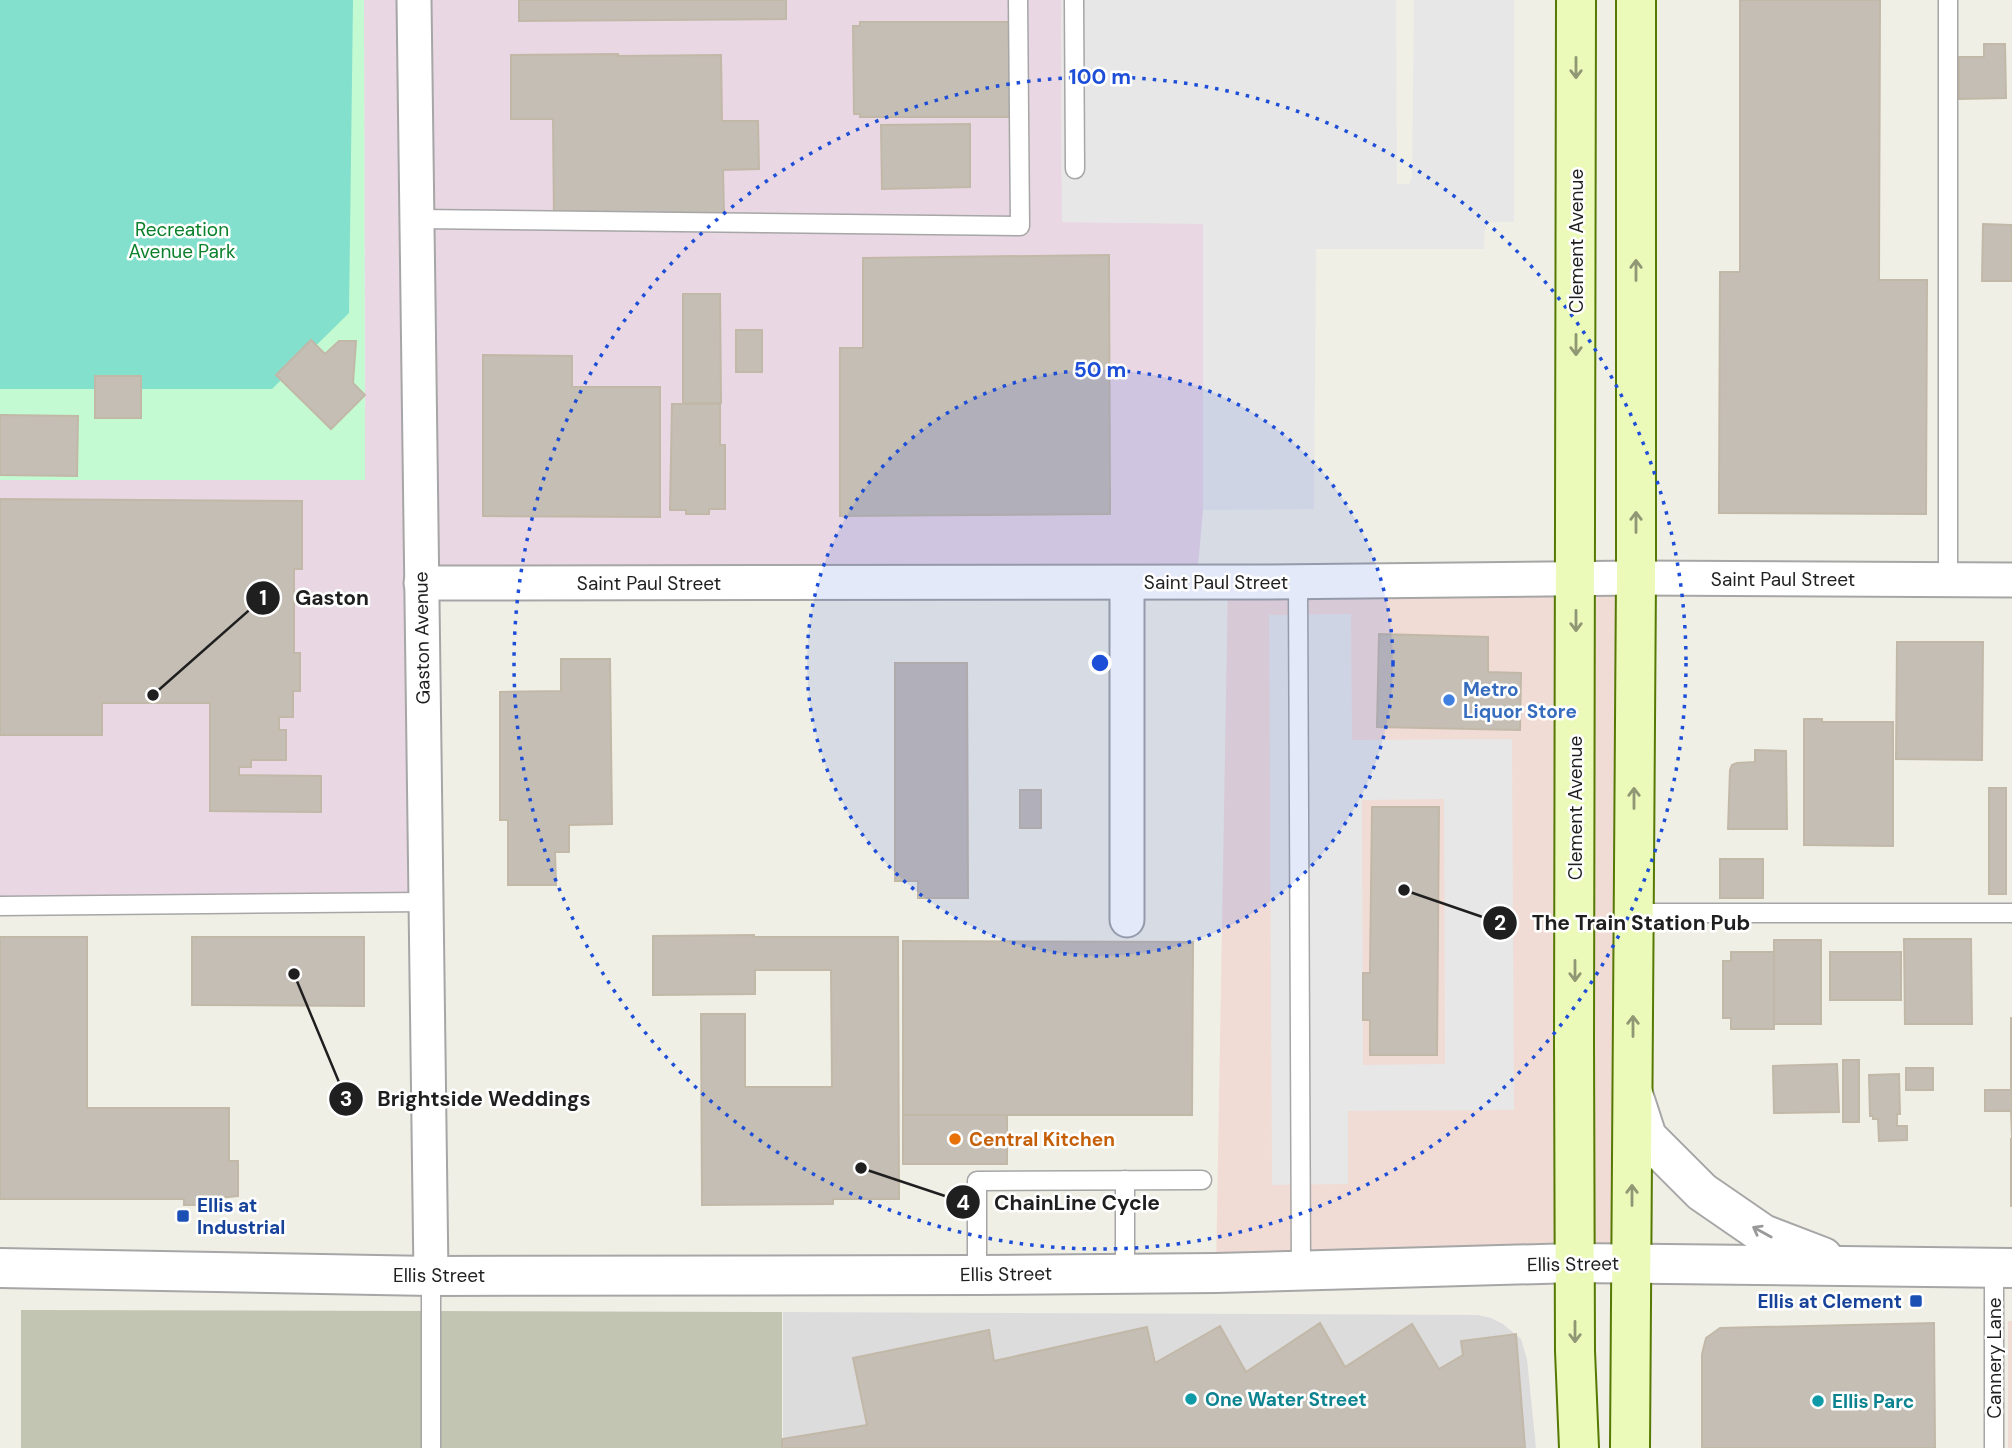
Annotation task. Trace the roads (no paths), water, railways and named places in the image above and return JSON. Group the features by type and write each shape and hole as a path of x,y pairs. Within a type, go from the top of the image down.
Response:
{"main road":[{"name":"Clement Avenue","path":"1576,0 1575,1351 1579,1448"},
{"path":"1630,1448 1636,578 1636,0"}],"street":[{"name":"Gaston Avenue","path":"414,0 431,1276"},
{"name":"Saint Paul Street","path":"421,583 1126,583 1576,578 2012,580"},
{"path":"1126,583 1126,920"},
{"path":"1633,1094 1647,1137 1702,1192 1763,1234 1848,1267"},
{"name":"Ellis Street","path":"0,1268 431,1276 977,1275 1301,1271 1575,1263 2003,1268"}],"lane":[{"path":"417,219 1020,226 1018,0"},
{"path":"1074,0 1075,169"},
{"path":"1948,0 1948,580"},
{"path":"1298,582 1301,1271"},
{"path":"0,906 425,902"},
{"path":"1633,914 2012,914"},
{"path":"1125,1180 1125,1273"},
{"path":"977,1275 977,1181 1202,1180"},
{"name":"Cannery Lane","path":"1994,1448 2003,1268"},
{"path":"431,1276 431,1448"}],"place":[{"name":"Gaston","path":"153,695"},
{"name":"Metro Liquor Store","path":"1449,700"},
{"name":"The Train Station Pub","path":"1404,890"},
{"name":"Brightside Weddings","path":"294,974"},
{"name":"Central Kitchen","path":"955,1139"},
{"name":"ChainLine Cycle","path":"861,1168"},
{"name":"Ellis at Industrial","path":"183,1216"},
{"name":"Ellis at Clement","path":"1916,1301"},
{"name":"One Water Street","path":"1191,1399"},
{"name":"Ellis Parc","path":"1818,1401"}],"park label":[{"name":"Recreation Avenue Park","path":"182,240"}]}
